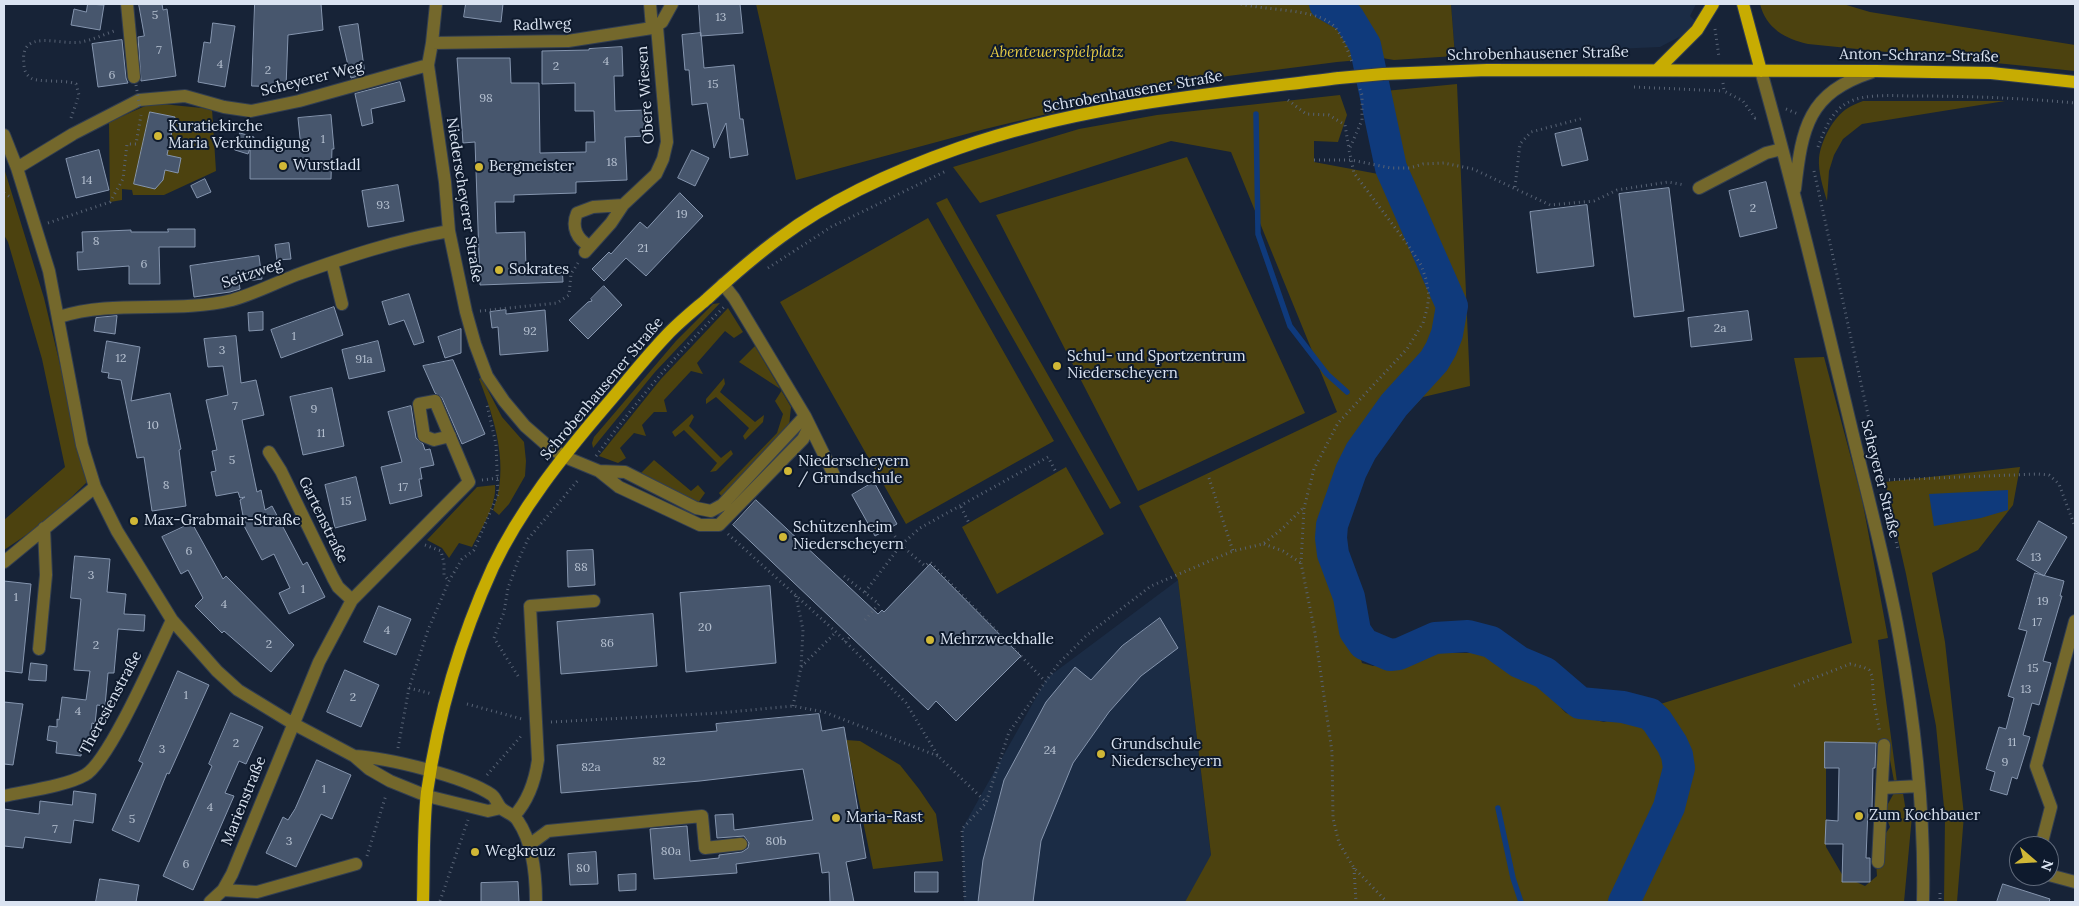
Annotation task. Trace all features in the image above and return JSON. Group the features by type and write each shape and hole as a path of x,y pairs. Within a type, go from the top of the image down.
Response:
{"main road":[{"path":"1657,70 1697,30 1713,4"},
{"path":"1743,4 1761,71"},
{"name":"Schrobenhausener Straße","path":"423,902 427,796 431,771 459,657 494,565 517,526 582,434 667,335 723,284 782,236 813,216 894,173 960,148 1026,127 1076,115 1159,101 1383,74 1486,70 1761,71"},
{"name":"Anton-Schranz-Straße","path":"1761,71 1991,73 2075,82"}],"street":[{"path":"127,4 135,81"},
{"name":"Niederscheyerer Straße","path":"436,4 428,65 450,231 474,344 494,388 525,426 549,447 565,457 593,469"},
{"name":"Obere Wiesen","path":"588,249 611,223 622,205 656,174 664,158 667,142 655,27 650,4"},
{"name":"Obere Wiesen","path":"655,27 665,18 672,4"},
{"name":"Radlweg","path":"432,43 568,41 655,27"},
{"name":"Scheyerer Weg","path":"16,168 121,108 142,100 185,96 224,107 251,111 299,102 428,65"},
{"name":"Scheyerer Straße","path":"1761,71 1794,196 1883,560 1899,635 1919,786 1924,868 1923,902"},
{"path":"1794,196 1804,133 1824,98 1840,85 1876,71"},
{"path":"4,135 49,271 82,445 95,487 114,526 172,620 217,671 238,690 292,723 354,756 369,769 427,796 488,811 501,808"},
{"path":"1699,188 1766,153 1782,149"},
{"path":"588,249 576,233 573,221 576,213 593,207 622,205"},
{"name":"Seitzweg","path":"59,317 92,309 177,307 213,304 234,299 332,262 390,243 450,231"},
{"path":"332,262 342,304"},
{"path":"723,284 734,298 805,416 834,475"},
{"path":"593,469 625,472 696,508 716,510 805,416"},
{"path":"593,469 619,486 700,525 719,525 803,439 808,429 805,416"},
{"path":"292,723 319,662 352,600 469,482 450,436"},
{"name":"Gartenstraße","path":"269,452 281,471 338,587 352,600"},
{"path":"4,562 95,487"},
{"path":"39,649 46,575 44,528"},
{"path":"514,816 525,802 536,777 538,760 530,606 594,601"},
{"name":"Theresienstraße","path":"4,796 71,781 84,776 94,769 114,737 172,620"},
{"path":"2044,836 2051,807 2036,766 2075,621"},
{"name":"Marienstraße","path":"210,902 223,890 232,874 292,723"},
{"path":"1878,862 1884,745"},
{"path":"354,756 374,757 431,771 478,788 494,796 501,808 514,816 520,823 529,845 536,902"},
{"path":"1882,788 1919,786"},
{"path":"529,845 548,831 702,816 705,848 741,844"},
{"path":"223,890 257,892 356,864"},
{"path":"2059,878 2075,882"}],"path":[{"path":"1241,4 1314,16 1329,22 1339,32 1353,67"},
{"path":"63,140 77,103 79,89 76,84 70,81 37,80 29,77 25,72 24,64 26,48 32,43 39,41 79,43 129,26"},
{"path":"36,227 110,202 123,179 127,144 136,144 142,119 135,81"},
{"path":"1349,150 1362,120 1362,95 1359,85"},
{"path":"1818,149 1826,128 1835,113 1847,102 1873,96 1985,96 2075,103"},
{"path":"1295,97 1286,98 1306,114 1329,115 1345,125 1354,173 1421,265 1428,296 1423,323 1407,349 1338,423 1314,469 1304,508 1301,563 1315,634 1332,752 1333,818 1339,843 1354,868 1387,902"},
{"path":"1515,187 1520,144 1531,132 1584,118"},
{"path":"213,130 228,131"},
{"path":"1314,160 1351,160 1395,168 1410,168 1422,164 1444,163 1472,169 1515,187 1550,205 1594,201 1617,190 1668,182 1699,188"},
{"path":"1815,165 1814,173 1900,556"},
{"path":"764,271 831,228 952,168"},
{"path":"466,312 557,303 569,294 571,274 588,249"},
{"path":"593,469 646,389 688,341 734,298"},
{"path":"432,694 409,688 428,630 449,581 462,559 474,550 498,494 496,444 486,400"},
{"path":"864,592 901,545 920,528 961,507 1048,457 1056,472"},
{"path":"1884,480 2038,474 2049,476 2059,484 2075,527"},
{"path":"1208,478 1233,551"},
{"path":"961,507 969,523"},
{"path":"965,902 962,829 986,803 1008,732 1059,663 1087,635 1151,586 1233,551 1263,544 1304,508"},
{"path":"719,525 836,632 906,704 938,756 986,803"},
{"path":"889,528 901,545 924,566 930,562 1045,681"},
{"path":"413,537 419,542 441,551 444,575 449,581"},
{"path":"1263,544 1283,551 1301,563"},
{"path":"844,576 878,604 864,621"},
{"path":"793,706 801,667 803,630 796,596"},
{"path":"801,667 836,632"},
{"path":"845,642 851,636"},
{"path":"1794,686 1850,664 1857,664 1869,670 1872,676 1878,728 1884,745"},
{"path":"467,704 536,723 719,713 793,706 824,712 938,756"},
{"path":"478,788 520,736 536,723"},
{"path":"440,902 472,808"},
{"path":"1354,868 1356,902"},
{"path":"1940,884 1940,902"}],"shaded area":[{"path":"1451,4 1696,4 1690,16 1695,21 1685,34 1660,47 1455,56"},
{"name":"Grundschule Niederscheyern","path":"1178,580 1211,856 1219,902 964,902 962,829 1047,678"}],"green space":[{"name":"Abenteuerspielplatz","path":"756,4 1451,4 1455,56 1394,60 1382,58 1337,62 1228,76 1142,91 985,129 796,180"},
{"path":"1760,4 1843,4 1870,12 2075,45 2075,71 1808,44 1784,35 1772,26 1767,20"},
{"path":"1457,84 1470,386 1423,397 1397,424 1396,419 1435,370 1445,353 1451,336 1454,317 1453,297 1446,274 1417,215 1408,192 1385,91"},
{"path":"1340,95 1347,115 1338,142 1314,141 1314,162 1389,176 1447,301 1445,332 1437,352 1361,438 1335,483 1324,509 1320,530 1343,528 1334,554 1340,578 1345,623 1348,632 1356,642 1362,663 1382,666 1438,653 1479,653 1489,656 1516,677 1543,685 1550,690 1566,713 1604,722 1852,643 1794,358 1824,357 1862,499 1888,638 1878,640 1897,782 1894,781 1887,744 1826,742 1826,847 1843,876 1865,886 1877,876 1875,849 1890,827 1884,811 1894,793 1903,793 1906,812 1912,816 1904,902 1185,902 1211,855 1178,580 1139,506 1337,412 1231,152 1171,141 980,203 953,167 1079,129 1157,115"},
{"path":"1863,101 2005,101 1862,124 1843,139 1834,155 1829,171 1827,201 1819,169 1822,144 1837,117 1850,107"},
{"path":"152,103 212,109 216,171 164,195 133,195 132,190 122,189 122,200 110,202 109,122"},
{"path":"1187,157 1305,413 1138,491 996,215"},
{"path":"4,168 44,298 88,481 47,521 4,550 4,520 65,467 42,359 8,242 4,235"},
{"path":"947,198 1121,503 1110,509 936,203"},
{"path":"928,218 1054,441 906,524 780,302"},
{"path":"720,303 655,372 593,448 594,437 676,341 713,304"},
{"path":"728,308 743,332 734,338 725,331 697,363 703,374 691,371 664,400 667,412 654,412 642,425 646,436 634,433 620,448 626,458 618,463 599,456 661,379"},
{"path":"755,346 780,389 739,362"},
{"path":"481,377 502,417 524,442 525,476 509,504 499,515 493,510 498,494 500,477 498,444 495,427 479,379"},
{"path":"724,378 725,384 720,392 755,422 764,415 763,422 745,440 743,436 749,428 716,397 706,404 706,399"},
{"path":"781,391 791,407 789,426 722,497 719,493 777,433 783,414 775,401"},
{"path":"692,414 694,417 689,426 721,458 731,450 733,454 716,471 710,472 717,463 684,430 675,437 672,432"},
{"path":"654,460 691,491 698,485 705,493 698,503 639,475"},
{"path":"1066,467 1104,534 997,594 962,527"},
{"path":"2020,467 2013,505 1978,550 1932,573 1945,642 1964,815 1957,902 1944,902 1945,817 1936,726 1906,574 1885,482"},
{"path":"495,485 494,501 472,547 459,543 449,558 442,548 427,540 477,487"},
{"path":"846,740 860,741 900,765 936,814 943,861 873,869"}],"water":[{"path":"2008,490 2008,510 1981,518 1934,526 1929,494"}],"building":[{"path":"88,4 104,5 100,30 71,25 74,9 86,12"},
{"path":"139,4 162,4 163,10 167,9 176,76 141,81 138,37 144,36"},
{"path":"255,4 321,4 323,30 288,35 286,87 252,86"},
{"path":"466,4 503,4 501,22 464,17"},
{"path":"699,4 740,4 743,33 701,36"},
{"path":"213,23 235,26 225,87 198,82 204,42 210,43"},
{"path":"358,24 365,74 351,78 339,27"},
{"path":"701,33 704,68 734,65 740,119 743,119 748,155 730,158 726,123 714,148 707,103 692,105 689,70 685,70 682,35"},
{"path":"122,40 128,83 98,87 92,44"},
{"path":"622,47 623,76 614,76 615,111 647,110 647,136 625,137 627,180 576,182 576,193 514,195 514,202 495,202 496,233 525,232 526,269 562,267 563,282 480,285 475,142 463,143 457,58 510,58 511,83 539,83 540,153 586,152 586,142 595,142 594,111 575,111 575,83 542,84 542,51"},
{"path":"400,82 405,101 371,109 373,123 362,126 355,94"},
{"name":"Kuratiekirche Maria Verkündigung","path":"150,112 175,117 167,155 181,158 178,173 165,170 163,180 155,189 134,184"},
{"path":"331,115 334,149 332,149 331,179 250,179 250,149 301,148 298,118"},
{"path":"1581,128 1588,160 1562,166 1555,134"},
{"path":"240,133 254,137 248,154 235,150"},
{"path":"99,150 109,190 76,198 66,159"},
{"path":"692,150 709,158 695,186 678,178"},
{"path":"205,179 211,192 197,198 191,186"},
{"path":"1766,182 1777,228 1740,237 1729,191"},
{"path":"398,185 404,221 368,227 362,191"},
{"path":"1669,188 1684,311 1634,317 1619,194"},
{"path":"680,193 703,216 646,276 626,258 604,281 592,269 609,252 611,254 640,222 647,228"},
{"path":"1587,205 1594,266 1537,273 1530,212"},
{"path":"168,229 195,229 195,247 159,247 160,284 129,284 129,266 78,270 77,252 83,252 82,232 131,230 131,232 168,232"},
{"path":"289,243 291,259 277,260 275,245"},
{"path":"259,256 262,279 239,282 240,289 230,292 194,297 190,266"},
{"path":"604,286 622,305 588,339 569,320 588,302 592,301 591,299"},
{"path":"409,294 424,342 414,345 404,320 389,325 382,302"},
{"path":"334,307 343,335 281,358 271,330"},
{"path":"506,310 506,314 545,310 548,351 500,355 498,327 492,328 490,312"},
{"path":"1748,311 1752,340 1691,347 1688,318"},
{"path":"263,312 263,330 249,331 248,313"},
{"path":"117,316 115,334 94,331 96,318"},
{"path":"461,329 461,353 445,358 438,337"},
{"path":"236,336 241,383 256,380 264,415 242,420 257,492 261,490 265,510 272,506 303,565 307,562 325,597 289,614 279,593 290,588 274,554 262,560 242,522 244,521 240,500 245,497 240,498 238,492 216,496 211,472 216,471 212,451 217,450 206,400 228,395 223,366 208,367 204,339"},
{"path":"107,341 140,347 131,401 170,393 181,449 179,450 186,506 152,511 144,457 137,458 121,380 108,378 109,373 102,372"},
{"path":"378,341 385,371 349,379 342,350"},
{"path":"453,360 485,434 462,444 442,398 435,393 423,366"},
{"path":"332,388 344,446 303,455 290,397"},
{"path":"411,406 416,438 423,444 425,450 430,449 434,465 420,468 422,479 419,479 422,496 390,504 381,467 402,462 388,412"},
{"path":"356,477 366,520 335,528 325,485"},
{"path":"874,482 897,524 875,536 852,495"},
{"name":"Mehrzweckhalle","path":"756,500 878,614 882,610 884,612 930,564 1021,656 956,721 936,701 928,710 733,525"},
{"path":"2039,521 2067,537 2044,576 2017,560"},
{"path":"192,523 223,579 226,576 294,645 271,672 224,631 222,633 195,606 203,598 188,570 181,574 162,537"},
{"path":"593,550 595,585 568,587 567,551"},
{"path":"75,556 110,559 107,592 126,594 124,614 145,615 144,631 118,629 114,673 108,673 105,706 97,705 95,724 92,723 89,745 82,745 81,756 56,753 57,742 47,740 49,726 57,727 62,697 86,700 90,671 74,670 81,599 71,598"},
{"path":"2035,573 2064,581 2060,596 2062,596 2043,661 2051,663 2039,705 2032,703 2023,735 2030,737 2017,779 2012,777 2007,795 1990,790 1995,772 1986,769 1999,727 2006,729 2014,698 2008,696 2027,631 2019,629"},
{"path":"4,581 31,584 22,673 4,671"},
{"path":"770,586 776,663 686,672 680,593"},
{"path":"379,606 411,619 396,655 364,642"},
{"path":"653,614 657,666 561,674 557,622"},
{"name":"Grundschule Niederscheyern","path":"1160,618 1178,648 1141,676 1109,712 1073,763 1041,841 1033,902 978,902 983,860 1004,780 1046,702 1075,667 1091,680 1122,646"},
{"path":"31,663 47,665 46,681 29,680"},
{"path":"345,670 379,685 361,727 327,712"},
{"path":"178,671 209,685 169,774 167,773 139,842 112,830 143,763 139,761"},
{"path":"4,702 23,704 13,765 4,764"},
{"path":"231,713 263,727 246,764 239,761 225,793 234,796 193,890 163,876 212,766 209,764"},
{"path":"819,714 822,731 844,727 866,858 846,862 854,902 830,902 829,872 822,873 819,853 736,864 737,873 654,879 650,829 687,826 690,861 719,858 719,855 742,852 748,848 749,843 744,836 717,838 715,815 733,814 734,830 813,820 803,769 700,781 561,793 557,745 717,731 716,724"},
{"name":"Zum Kochbauer","path":"1825,742 1876,743 1872,809 1868,809 1866,858 1870,858 1870,882 1842,882 1843,844 1825,844 1826,820 1838,821 1839,768 1825,768"},
{"path":"317,760 351,775 332,819 321,814 296,867 266,853 283,817 288,820 295,809"},
{"path":"74,791 96,794 93,823 74,820 71,843 25,837 23,848 4,846 4,809 39,814 40,801 72,805"},
{"path":"596,852 598,884 570,885 568,854"},
{"path":"915,872 938,872 938,892 915,892"},
{"path":"636,874 636,890 619,891 618,875"},
{"path":"100,879 139,885 136,902 96,902"},
{"path":"518,882 519,902 481,902 481,883"},
{"path":"2003,884 2050,899 2049,902 1997,902"}],"waterway":[{"path":"1325,4 1348,17 1365,45 1391,168 1452,306 1447,334 1441,349 1434,361 1394,405 1361,451 1351,471 1332,525 1333,554 1349,597 1355,631 1364,644 1390,655 1399,654 1435,638 1468,636 1491,642 1519,662 1545,673 1580,703 1623,707 1650,714 1657,721 1672,744 1677,755 1679,768 1669,807 1624,902"},
{"path":"1256,114 1258,234 1290,326 1327,374 1347,392"},
{"path":"1498,808 1513,878 1521,902"}],"place":[{"name":"Kuratiekirche Maria Verkündigung","path":"158,136"},
{"name":"Wurstladl","path":"283,166"},
{"name":"Bergmeister","path":"479,167"},
{"name":"Sokrates","path":"499,270"},
{"name":"Schul- und Sportzentrum Niederscheyern","path":"1057,366"},
{"name":"Niederscheyern / Grundschule","path":"788,471"},
{"name":"Max-Grabmair-Straße","path":"134,521"},
{"name":"Schützenheim Niederscheyern","path":"783,537"},
{"name":"Mehrzweckhalle","path":"930,640"},
{"name":"Grundschule Niederscheyern","path":"1101,754"},
{"name":"Zum Kochbauer","path":"1859,816"},
{"name":"Maria-Rast","path":"836,818"},
{"name":"Wegkreuz","path":"475,852"}]}
